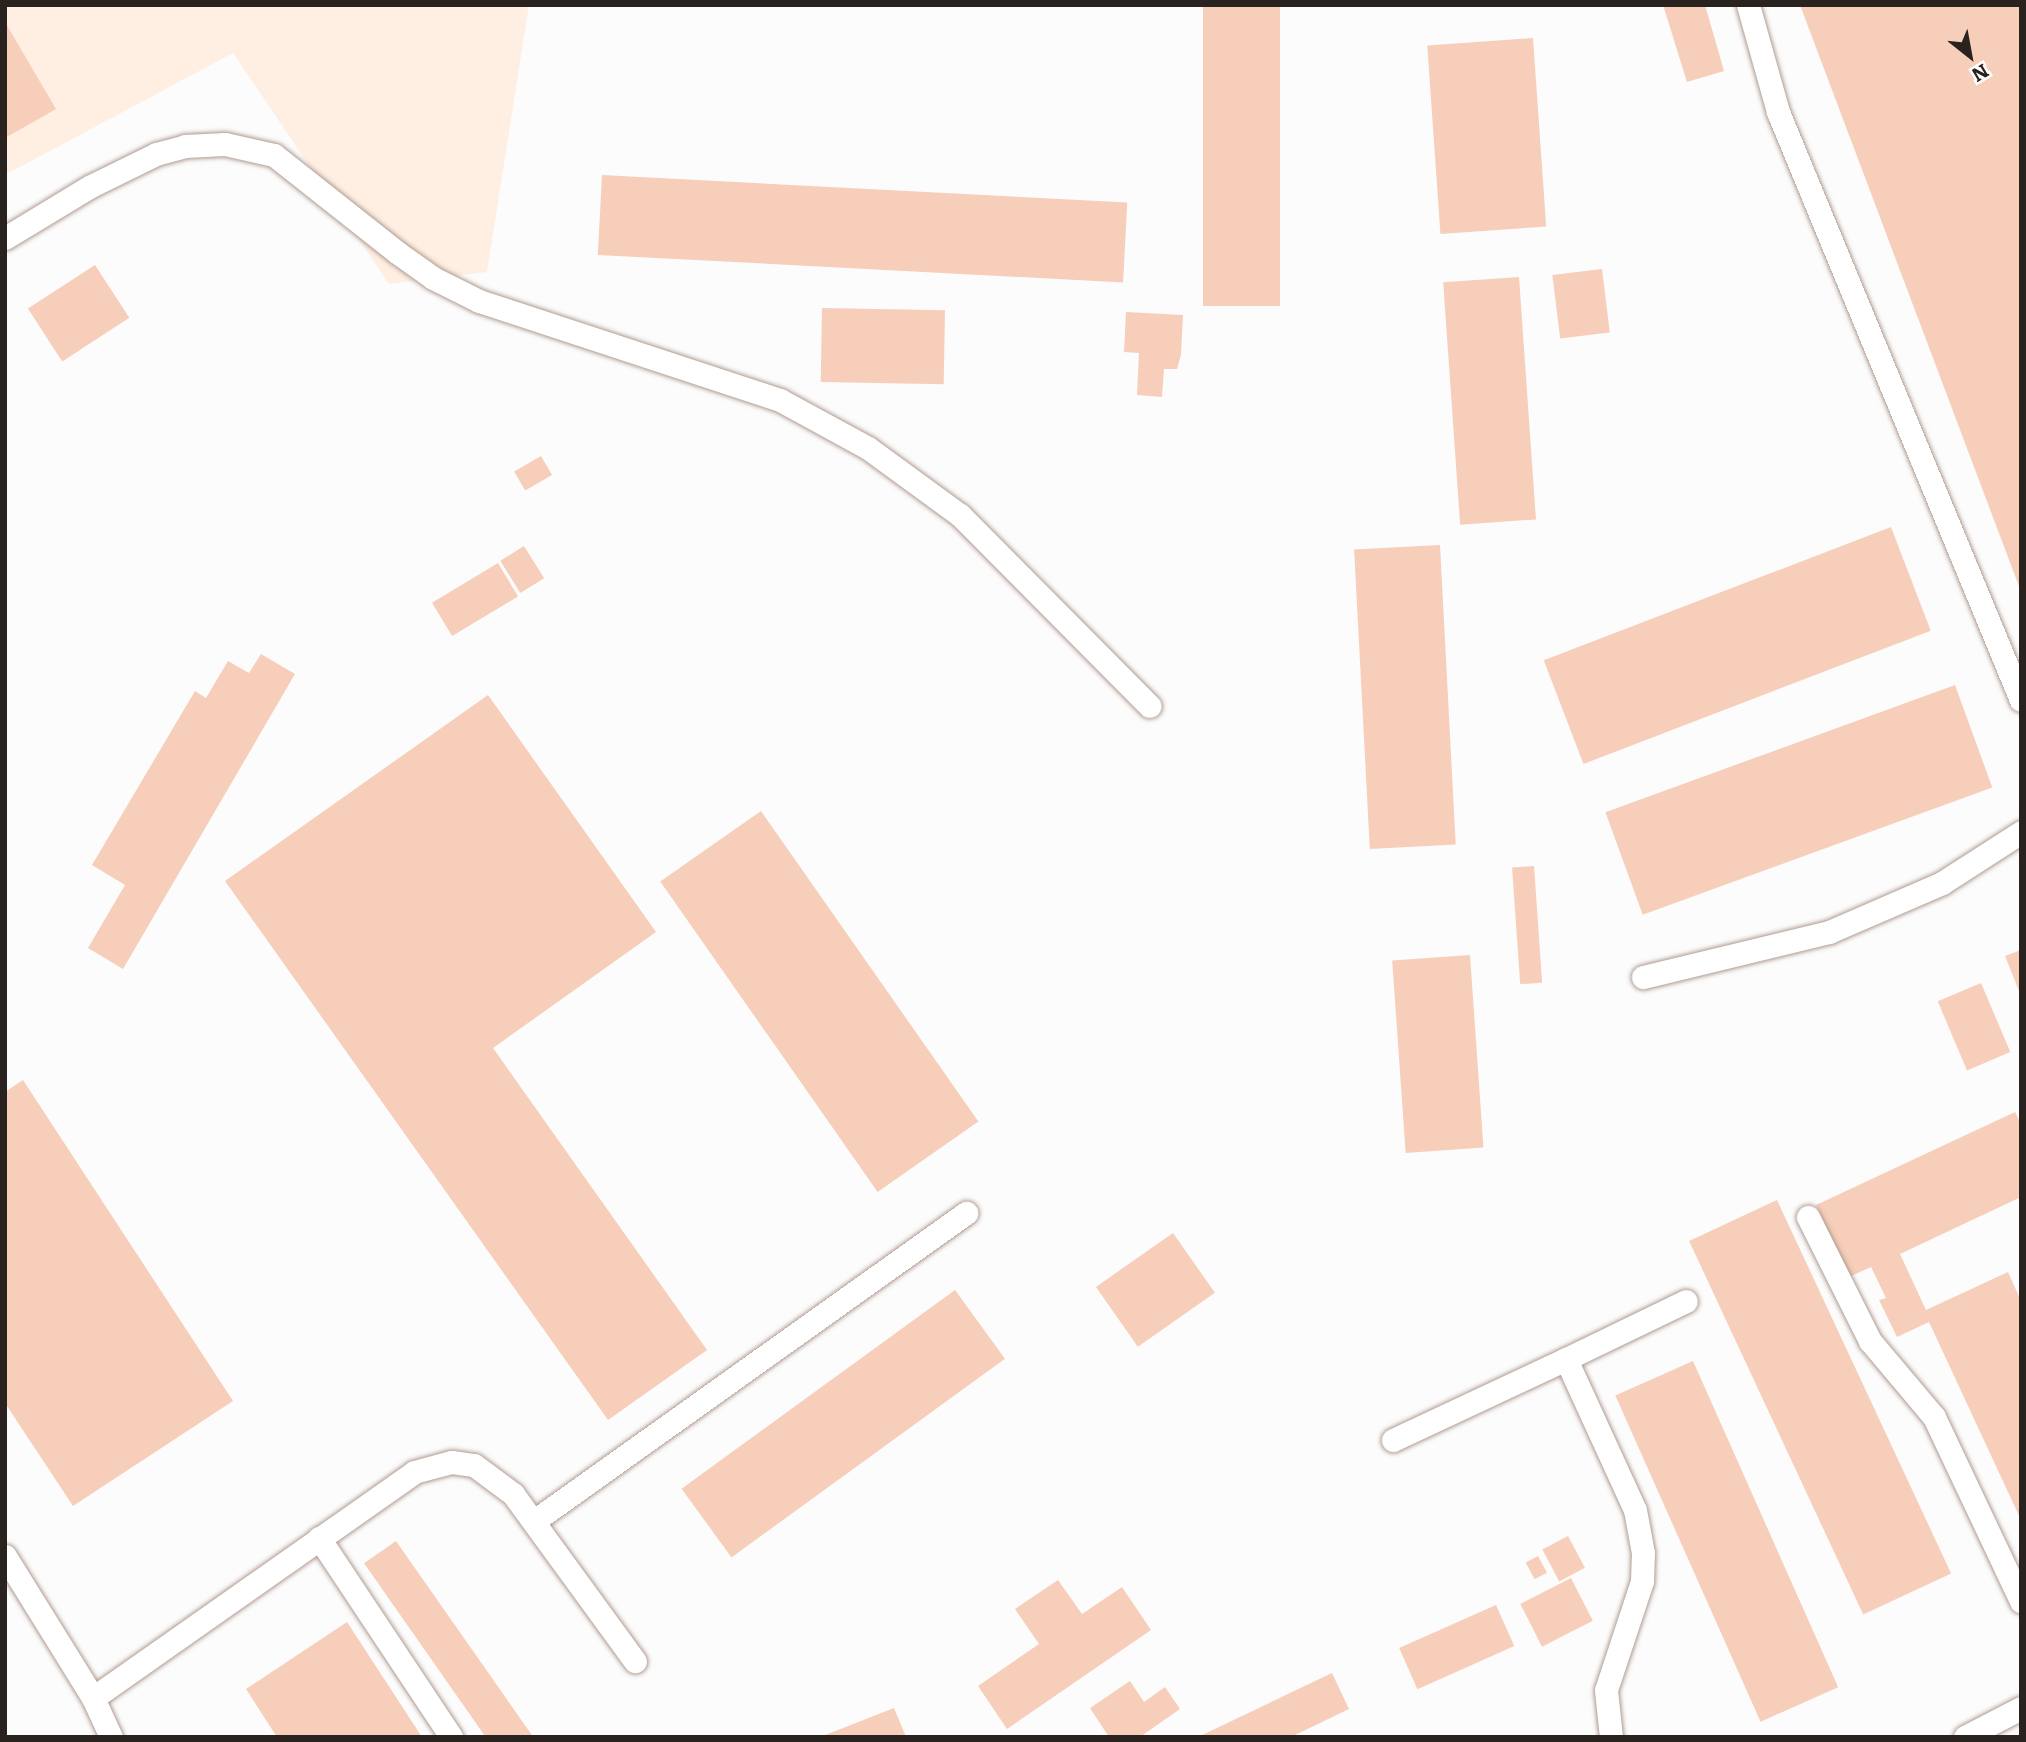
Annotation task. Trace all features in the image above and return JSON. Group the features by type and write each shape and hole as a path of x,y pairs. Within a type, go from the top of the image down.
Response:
{"lane":[{"path":"1748,5 1778,113 2021,701"},
{"path":"5,238 91,186 156,154 185,146 225,144 274,155 407,260 480,301 780,400 868,448 960,515 1150,706"},
{"path":"1643,977 1753,953 1850,923 1942,883 2021,832"},
{"path":"534,1521 966,1213"},
{"path":"1808,1217 1870,1341 1934,1416 2021,1601"},
{"path":"1393,1440 1686,1301"},
{"path":"1566,1359 1635,1510 1643,1553 1642,1581 1606,1690 1611,1737"},
{"path":"93,1698 414,1472 452,1462 474,1465 494,1476 534,1521 635,1661"},
{"path":"319,1538 451,1737"},
{"path":"5,1556 93,1698 111,1737"},
{"path":"1965,1737 2021,1708"}],"shaded area":[{"path":"5,5 529,5 487,272 389,284 233,53 5,175"}],"building":[{"path":"1203,5 1280,5 1280,306 1203,306"},
{"path":"1663,5 1705,5 1724,71 1687,82"},
{"path":"1800,5 2021,5 2021,589 2020,589"},
{"path":"5,22 56,109 5,138"},
{"path":"1533,38 1546,227 1440,234 1427,45"},
{"path":"602,175 1127,203 1123,282 598,255"},
{"path":"95,265 129,318 62,361 28,309"},
{"path":"1602,269 1610,333 1560,339 1552,275"},
{"path":"1519,277 1536,519 1460,525 1443,282"},
{"path":"822,308 945,310 944,384 821,382"},
{"path":"1126,312 1183,315 1181,355 1177,369 1164,369 1162,397 1137,395 1139,353 1124,352"},
{"path":"541,456 552,475 525,491 514,472"},
{"path":"1891,527 1931,631 1583,764 1544,660"},
{"path":"1440,545 1456,845 1370,849 1354,550"},
{"path":"524,546 544,578 520,593 500,561"},
{"path":"498,563 518,596 452,636 432,603"},
{"path":"261,654 295,674 123,969 88,948 125,885 92,865 195,691 206,698 228,661 249,673"},
{"path":"1955,685 1992,787 1643,915 1605,812"},
{"path":"488,695 656,932 493,1048 707,1350 608,1420 225,881"},
{"path":"761,811 978,1121 878,1192 660,882"},
{"path":"1534,866 1542,983 1520,984 1512,868"},
{"path":"2021,950 2021,996 2005,956"},
{"path":"1470,955 1483,1148 1406,1153 1392,960"},
{"path":"1981,983 2010,1052 1967,1070 1938,1001"},
{"path":"23,1080 233,1401 73,1506 5,1403 5,1092"},
{"path":"2015,1112 2021,1124 2021,1197 1900,1254 1926,1310 2008,1272 2021,1301 2021,1520 1929,1322 1897,1337 1879,1300 1886,1298 1871,1267 1849,1277 1816,1205"},
{"path":"1777,1200 1951,1573 1863,1614 1689,1241"},
{"path":"1173,1233 1215,1293 1138,1347 1096,1287"},
{"path":"955,1290 1005,1359 732,1557 682,1489"},
{"path":"1693,1361 1838,1687 1761,1722 1615,1396"},
{"path":"1568,1536 1585,1568 1559,1581 1542,1550"},
{"path":"396,1541 533,1737 486,1737 364,1563"},
{"path":"1538,1556 1547,1573 1535,1579 1526,1563"},
{"path":"1571,1578 1593,1621 1542,1647 1520,1604"},
{"path":"1058,1580 1082,1614 1122,1587 1151,1630 1007,1729 978,1686 1039,1644 1015,1609"},
{"path":"1496,1605 1514,1646 1417,1689 1399,1648"},
{"path":"347,1622 422,1737 277,1737 246,1689"},
{"path":"1332,1673 1349,1709 1291,1737 1198,1737"},
{"path":"1130,1681 1144,1702 1165,1687 1180,1709 1140,1737 1109,1737 1090,1708"},
{"path":"894,1708 906,1737 820,1737"}]}
